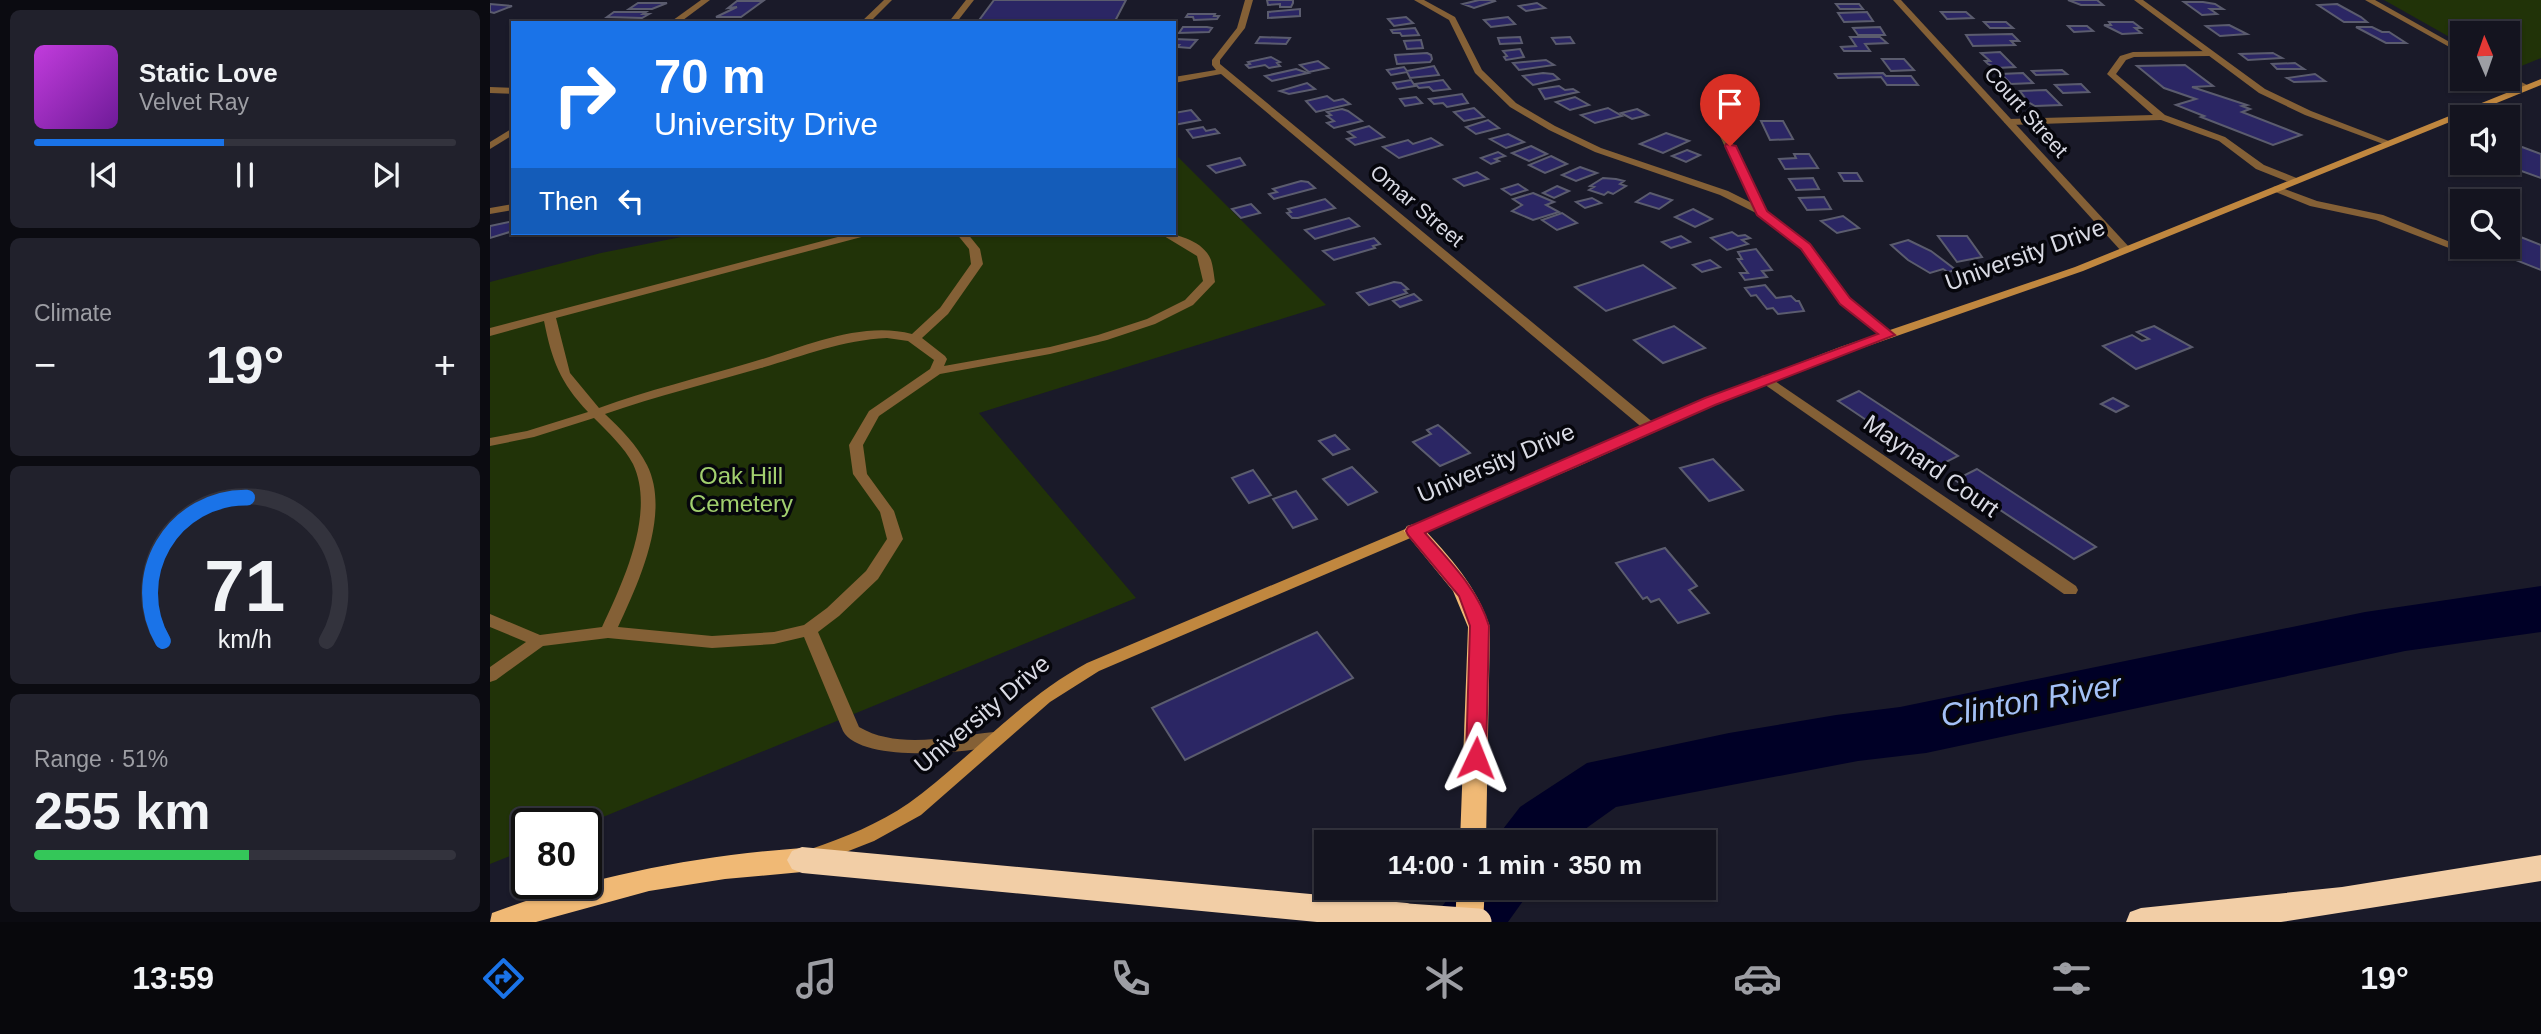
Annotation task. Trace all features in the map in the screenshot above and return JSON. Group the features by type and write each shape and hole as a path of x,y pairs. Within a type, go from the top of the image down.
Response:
{"highway":[{"path":"1414,531 1466,592 1475,608 1479,626 1473,830"},
{"path":"802,860 1408,918 1478,922"},
{"name":"University Drive","path":"502,922 631,882 700,869 802,860"},
{"path":"2141,922 2266,910 2393,893 2541,868"},
{"path":"1469,922 1470,900"}],"main road":[{"name":"University Drive","path":"802,860 863,837 913,810 1054,688 1093,667 1766,379 2045,282 2541,82"}],"street":[{"path":"676,21 706,0"},
{"path":"866,21 888,0"},
{"path":"954,21 970,0"},
{"path":"1223,71 1215,62 1241,28 1249,0"},
{"path":"1418,0 1452,19 1469,57 1483,77 1525,113 1598,150 1724,193 1762,212 1805,247 1845,301 1888,335"},
{"name":"Court Street","path":"1897,0 2126,250"},
{"path":"2138,0 2252,85 2284,102 2389,144"},
{"path":"2369,0 2450,45"},
{"path":"2209,53 2133,55 2123,58 2110,74 2162,117 2222,139 2260,167 2295,181"},
{"path":"1176,80 1223,71"},
{"name":"Omar Street","path":"1223,71 1650,427"},
{"path":"2520,85 2526,88"},
{"path":"490,90 511,91"},
{"path":"2009,122 2162,117"},
{"path":"1719,124 1762,212"},
{"path":"490,146 511,132"},
{"path":"2277,189 2314,204 2379,218 2450,245"},
{"path":"490,211 511,207"},
{"path":"490,332 857,235"},
{"path":"915,338 944,312 977,264 975,249 963,235"},
{"path":"490,676 539,641 608,632 712,642 774,638 809,631 872,575 895,539 887,511 860,474 856,445 874,414 936,371 1053,350 1105,336 1139,326 1195,300 1208,283 1210,268 1204,256 1167,235"},
{"path":"549,316 564,373 630,451 645,476 648,508 641,545 629,585 608,632"},
{"path":"490,442 563,424 696,380 847,340 898,334 915,338 930,347 941,359 936,371"},
{"name":"Maynard Court","path":"1766,379 2070,590"},
{"path":"490,620 539,641"},
{"path":"809,631 852,731 860,738 872,743 906,746 994,739"}],"green space":[{"path":"2384,0 2541,0 2541,58 2520,67 2520,21 2450,21 2450,37"},
{"name":"Oak Hill Cemetery","path":"1176,155 1326,305 979,413 1136,598 602,817 602,808 511,808 511,855 490,864 490,282 601,253 691,235 1176,235"}],"water":[{"name":"Clinton River","path":"2541,586 2541,632 2405,651 1926,753 1858,761 1616,807 1584,830 1502,830 1520,807 1587,763 1729,733 1900,707 2365,612"},
{"path":"1447,900 1524,900 1508,922 1430,922"}],"building":[{"path":"994,0 1126,0 1115,21 978,21"},
{"path":"1267,0 1293,0 1293,3 1291,7 1280,7 1280,4 1268,5"},
{"path":"1479,0 1495,1 1474,8 1463,4"},
{"path":"2068,0 2097,0 2103,5 2081,5"},
{"path":"737,1 763,1 741,17 716,17 737,7 728,8"},
{"path":"2184,2 2215,4 2223,9 2210,9 2217,14 2202,15"},
{"path":"638,3 667,3 652,9 629,9"},
{"path":"1537,3 1545,8 1526,11 1519,6"},
{"path":"490,4 512,6 494,13 490,12"},
{"path":"1836,4 1859,4 1863,9 1840,9"},
{"path":"2337,4 2367,22 2344,22 2318,5"},
{"path":"1300,9 1300,16 1268,18 1268,12"},
{"path":"614,12 649,14 642,18 607,17"},
{"path":"1867,12 1873,21 1844,22 1838,13"},
{"path":"1941,12 1966,12 1973,18 1947,19"},
{"path":"1188,14 1219,16 1217,19 1194,20 1193,17 1186,17"},
{"path":"1406,17 1413,23 1394,26 1388,19"},
{"path":"1508,17 1515,24 1491,27 1484,20"},
{"path":"1984,22 2006,22 2013,28 1990,28"},
{"path":"2109,22 2133,22 2141,28 2135,28 2141,33 2122,34 2104,25 2111,25"},
{"path":"2229,25 2247,34 2220,36 2206,26"},
{"path":"2068,26 2087,26 2093,31 2074,32"},
{"path":"1183,27 1212,28 1209,32 1179,33"},
{"path":"1880,27 1885,35 1858,35 1853,28"},
{"path":"2356,27 2372,27 2389,32 2406,43 2386,43"},
{"path":"1415,28 1419,35 1402,36 1391,30"},
{"path":"2012,34 2019,41 2011,41 2015,45 1973,46 1966,35"},
{"path":"1260,37 1290,38 1286,44 1256,43"},
{"path":"1520,37 1522,43 1500,44 1498,38"},
{"path":"1570,37 1574,43 1556,44 1552,38"},
{"path":"1850,37 1880,37 1887,43 1865,44 1870,51 1844,51 1841,47 1856,46"},
{"path":"1176,39 1197,40 1190,48 1177,47 1179,45 1176,45"},
{"path":"1421,40 1423,48 1407,49 1404,41"},
{"path":"1520,49 1524,57 1506,60 1504,57 1507,56 1503,51"},
{"path":"2000,52 2015,67 1996,68 1985,61 1990,61 1981,53"},
{"path":"2273,53 2282,58 2248,60 2240,54"},
{"path":"1395,55 1431,55 1430,62 1397,64"},
{"path":"1271,57 1280,62 1277,63 1280,66 1249,68 1246,65 1250,64 1248,62"},
{"path":"1882,59 1904,59 1914,70 1891,71"},
{"path":"1546,60 1554,65 1519,70 1513,63"},
{"path":"1318,61 1328,68 1309,72 1300,65"},
{"path":"2295,63 2304,69 2277,69 2272,64"},
{"path":"2185,65 2213,86 2192,87 2247,105 2242,106 2250,109 2242,112 2301,135 2273,145 2201,117 2204,116 2176,105 2196,99 2164,88 2137,66"},
{"path":"1434,66 1439,75 1410,78 1407,72 1391,75 1387,70 1404,67 1407,71"},
{"path":"1296,69 1308,73 1272,81 1265,76"},
{"path":"2062,70 2067,74 2036,75 2032,71"},
{"path":"1883,73 1886,76 1911,76 1918,85 1887,85 1881,77 1838,78 1835,74"},
{"path":"2023,73 2033,83 2011,84 2001,74"},
{"path":"1553,74 1559,79 1533,85 1523,76"},
{"path":"2315,74 2325,81 2294,82 2287,78"},
{"path":"1411,80 1415,86 1397,89 1393,83"},
{"path":"1443,80 1450,89 1433,91 1429,87 1419,88 1415,84"},
{"path":"1307,83 1315,89 1289,94 1280,91"},
{"path":"2081,84 2089,92 2063,93 2055,85"},
{"path":"1559,86 1578,92 1545,99 1539,89"},
{"path":"2046,90 2061,105 2035,106 2028,102 2020,91"},
{"path":"1462,94 1468,103 1447,107 1443,103 1434,104 1429,99"},
{"path":"1327,96 1334,101 1343,99 1350,104 1316,112 1306,101"},
{"path":"1416,97 1422,103 1405,106 1400,99"},
{"path":"1575,97 1589,105 1570,110 1556,102"},
{"path":"1474,108 1484,117 1464,121 1454,112"},
{"path":"1608,108 1622,116 1595,123 1581,115"},
{"path":"1342,109 1362,121 1334,128 1327,123 1334,121 1327,116 1331,115 1327,112"},
{"path":"1637,109 1648,115 1632,119 1621,113"},
{"path":"1191,110 1200,120 1176,125 1176,113"},
{"path":"1488,120 1499,128 1476,134 1466,127"},
{"path":"1761,121 1783,121 1793,139 1770,140"},
{"path":"1369,126 1384,137 1355,145 1347,139 1355,137 1348,132"},
{"path":"1203,127 1206,131 1215,129 1219,133 1193,138 1187,130"},
{"path":"1666,133 1689,141 1663,153 1640,144"},
{"path":"1508,134 1524,142 1506,148 1490,139"},
{"path":"1431,138 1442,145 1399,158 1383,147 1408,140 1413,144"},
{"path":"1531,146 1547,154 1529,161 1512,153"},
{"path":"2520,148 2541,154 2541,178 2520,170"},
{"path":"1687,150 1700,155 1686,162 1672,156"},
{"path":"1498,152 1505,156 1495,159 1499,161 1491,164 1481,158"},
{"path":"1794,154 1809,154 1818,168 1785,169 1779,159 1796,158"},
{"path":"1551,156 1567,164 1545,173 1529,165"},
{"path":"1240,158 1245,165 1216,173 1208,166"},
{"path":"1580,167 1597,173 1576,181 1562,175"},
{"path":"1477,172 1488,179 1464,186 1454,179"},
{"path":"1839,173 1857,173 1862,181 1844,181"},
{"path":"1603,178 1624,181 1620,184 1626,186 1613,194 1608,192 1604,195 1589,190 1594,187 1590,186"},
{"path":"1813,178 1819,189 1796,190 1789,179"},
{"path":"1301,181 1308,182 1315,188 1274,199 1269,194 1277,192 1273,189"},
{"path":"1518,184 1527,190 1511,195 1502,189"},
{"path":"1557,186 1569,191 1554,198 1543,193"},
{"path":"1533,193 1554,202 1546,205 1559,212 1533,220 1512,211 1522,205 1513,199"},
{"path":"1650,193 1672,200 1659,209 1636,202"},
{"path":"1824,197 1831,209 1807,210 1799,198"},
{"path":"1592,198 1601,203 1585,208 1576,202"},
{"path":"1325,199 1335,208 1298,218 1292,218 1287,213 1291,212 1288,209"},
{"path":"1251,204 1260,213 1241,218 1232,209"},
{"path":"1693,209 1712,219 1695,227 1675,217"},
{"path":"1562,213 1577,223 1557,230 1542,220"},
{"path":"1843,216 1859,228 1837,233 1821,221"},
{"path":"1349,218 1359,226 1315,239 1305,230"},
{"path":"511,221 511,232 490,238 490,226"},
{"path":"1732,232 1750,238 1742,240 1748,244 1727,250 1711,238"},
{"path":"1681,236 1690,242 1671,248 1662,242"},
{"path":"1938,236 1967,236 1982,257 1957,262"},
{"path":"2520,237 2541,245 2541,270 2513,259 2520,259"},
{"path":"1374,238 1380,244 1373,246 1375,248 1334,260 1323,251"},
{"path":"1908,240 1931,251 1956,270 1948,272 1943,269 1930,273 1908,260 1891,245"},
{"path":"1756,249 1772,270 1762,271 1767,277 1745,280 1740,273 1748,273 1738,259 1742,259 1738,252"},
{"path":"1710,260 1720,267 1702,272 1693,265"},
{"path":"1643,265 1675,288 1606,311 1575,287"},
{"path":"1394,282 1401,283 1408,289 1404,290 1407,293 1369,305 1357,293"},
{"path":"1765,285 1776,298 1791,296 1799,301 1804,311 1778,314 1773,308 1767,309 1756,295 1751,296 1745,288"},
{"path":"1414,294 1421,300 1400,307 1393,301"},
{"path":"1674,326 1705,348 1663,363 1634,340"},
{"path":"2154,326 2192,347 2136,369 2103,346 2132,335 2142,341 2149,339 2137,332"},
{"path":"1859,391 1958,456 1936,467 1838,401"},
{"path":"2113,398 2128,406 2116,412 2101,404"},
{"path":"1438,425 1470,453 1440,466 1413,442 1431,434 1427,430"},
{"path":"1335,435 1349,449 1333,455 1319,441"},
{"path":"1713,459 1743,490 1709,501 1680,468"},
{"path":"1352,467 1377,492 1348,505 1323,479"},
{"path":"1977,469 2096,547 2074,559 1955,480"},
{"path":"1253,470 1271,495 1249,503 1232,478"},
{"path":"1296,491 1317,519 1293,528 1273,499"},
{"path":"1665,548 1697,586 1689,590 1709,613 1678,623 1659,599 1651,602 1647,597 1643,599 1616,563"},
{"path":"1317,632 1353,678 1185,760 1152,708"}],"route":[{"path":"1476,758 1480,647 1475,608 1452,573 1414,531 1710,402 1888,335 1852,308 1805,247 1762,212 1730,146"}]}
